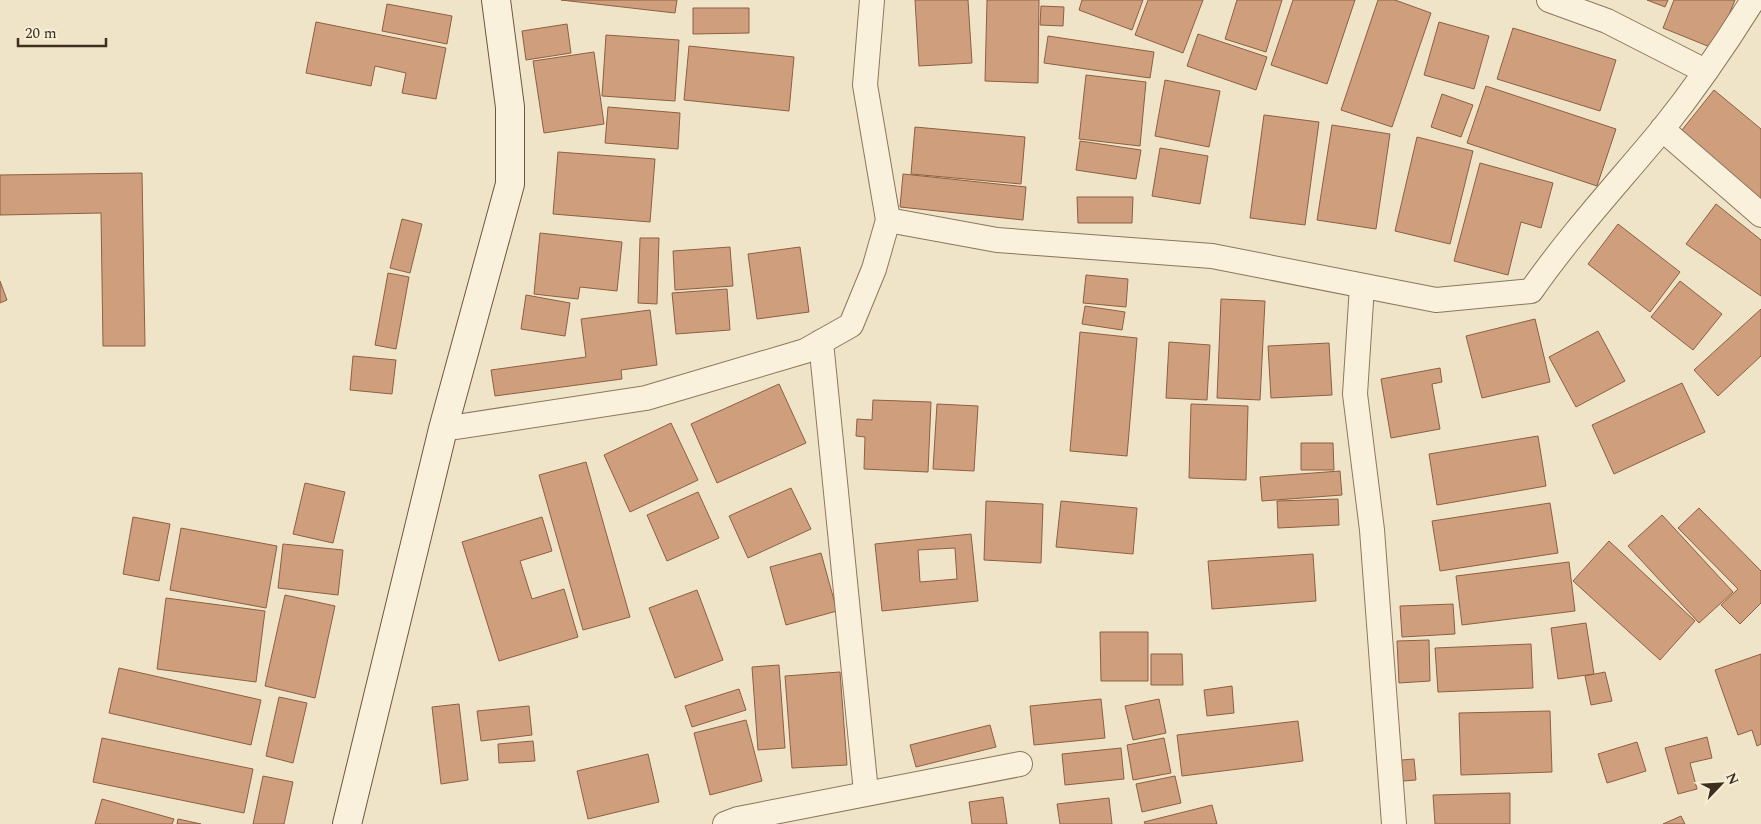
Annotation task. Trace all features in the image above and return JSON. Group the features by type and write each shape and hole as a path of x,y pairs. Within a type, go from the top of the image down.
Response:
{"street":[{"path":"347,824 443,429 510,184 510,107 496,0"},
{"path":"443,429 646,398 805,351 851,325 874,268 888,220 865,85 872,0"},
{"path":"1548,0 1607,21 1705,71"},
{"path":"888,220 997,240 1212,256 1436,300 1531,291 1550,264 1662,129 1729,38 1753,0"},
{"path":"1662,129 1761,215"},
{"path":"1362,286 1355,394 1372,530 1394,824"},
{"path":"821,342 866,792"},
{"path":"734,822 866,792 1020,764"}],"building":[{"path":"561,0 677,0 675,13"},
{"path":"915,0 968,0 972,63 919,66"},
{"path":"987,0 1039,0 1038,83 985,81"},
{"path":"1082,0 1143,0 1132,30 1079,10"},
{"path":"1148,0 1203,0 1183,53 1135,35"},
{"path":"1237,0 1282,0 1266,52 1225,39"},
{"path":"1293,0 1355,0 1327,84 1271,65"},
{"path":"1378,0 1395,0 1431,13 1392,127 1341,110"},
{"path":"1647,0 1668,0 1665,7"},
{"path":"1674,0 1735,0 1715,49 1663,28"},
{"path":"387,4 452,16 447,44 382,31"},
{"path":"1041,6 1064,7 1063,26 1040,25"},
{"path":"693,8 749,8 749,33 693,34"},
{"path":"316,22 446,48 436,99 402,93 406,73 375,66 371,86 306,73"},
{"path":"1439,22 1489,36 1474,89 1424,75"},
{"path":"567,24 571,53 526,60 522,31"},
{"path":"1513,28 1616,60 1600,111 1497,79"},
{"path":"1198,34 1267,57 1256,90 1187,66"},
{"path":"606,35 679,40 675,101 602,96"},
{"path":"1048,36 1154,52 1150,78 1044,63"},
{"path":"689,46 794,57 789,111 684,100"},
{"path":"594,52 604,124 544,133 533,61"},
{"path":"1086,75 1146,82 1140,146 1079,139"},
{"path":"1165,80 1220,91 1209,147 1155,136"},
{"path":"1486,86 1616,129 1597,186 1467,143"},
{"path":"1714,90 1761,129 1761,211 1674,140"},
{"path":"1442,94 1473,105 1461,137 1431,127"},
{"path":"608,107 680,113 678,149 605,143"},
{"path":"1264,115 1319,122 1305,225 1250,218"},
{"path":"1332,125 1390,134 1376,229 1317,220"},
{"path":"915,127 1025,137 1021,184 911,174"},
{"path":"1417,137 1473,151 1450,244 1395,231"},
{"path":"1080,141 1141,150 1136,179 1076,170"},
{"path":"1160,148 1208,156 1200,204 1152,196"},
{"path":"558,152 655,159 650,222 553,214"},
{"path":"1480,163 1553,183 1541,228 1521,222 1508,275 1454,261"},
{"path":"142,173 145,346 103,346 101,213 0,215 0,175"},
{"path":"903,174 1026,187 1023,220 900,207"},
{"path":"1077,197 1133,197 1132,223 1078,223"},
{"path":"1716,204 1761,240 1761,296 1686,244"},
{"path":"402,219 422,224 410,273 390,268"},
{"path":"1618,224 1680,272 1650,312 1588,264"},
{"path":"540,233 622,242 617,291 580,287 578,299 534,294"},
{"path":"640,238 659,238 657,304 638,303"},
{"path":"730,247 733,286 675,290 673,251"},
{"path":"800,247 809,312 757,319 748,254"},
{"path":"388,273 409,277 396,349 375,345"},
{"path":"1086,275 1128,279 1126,307 1083,303"},
{"path":"0,281 7,300 0,303"},
{"path":"1680,281 1722,314 1693,350 1651,317"},
{"path":"727,289 730,330 676,334 672,293"},
{"path":"526,295 570,303 565,336 521,329"},
{"path":"1221,299 1265,301 1260,400 1217,398"},
{"path":"1085,306 1125,312 1122,330 1082,324"},
{"path":"1761,309 1761,356 1718,396 1694,370"},
{"path":"650,310 657,365 621,370 622,379 495,396 491,370 586,357 581,319"},
{"path":"1535,319 1550,382 1482,398 1466,336"},
{"path":"1598,331 1625,381 1576,407 1549,357"},
{"path":"1080,332 1137,338 1127,456 1070,451"},
{"path":"1169,342 1210,345 1207,400 1166,398"},
{"path":"1329,343 1332,395 1271,398 1268,346"},
{"path":"353,356 396,360 392,394 350,390"},
{"path":"1440,368 1442,382 1432,384 1440,429 1391,438 1381,379"},
{"path":"1682,383 1705,432 1614,474 1592,425"},
{"path":"779,384 806,443 717,483 691,424"},
{"path":"873,400 931,402 928,472 864,469 865,437 856,436 857,419 872,420"},
{"path":"937,404 978,406 974,471 933,469"},
{"path":"1191,404 1248,406 1246,480 1189,478"},
{"path":"671,423 698,480 630,512 604,455"},
{"path":"1538,436 1546,486 1437,505 1429,454"},
{"path":"1301,443 1333,443 1334,470 1301,470"},
{"path":"586,462 630,617 583,630 539,475"},
{"path":"1340,471 1342,495 1262,501 1260,477"},
{"path":"305,483 345,492 333,543 293,534"},
{"path":"791,488 811,529 748,558 729,516"},
{"path":"698,492 719,538 667,561 647,515"},
{"path":"1338,499 1339,525 1278,528 1277,501"},
{"path":"986,501 1043,504 1041,563 984,560"},
{"path":"1061,501 1137,508 1133,554 1056,547"},
{"path":"1550,503 1558,553 1440,571 1432,521"},
{"path":"1699,508 1761,571 1761,603 1740,624 1721,605 1738,589 1678,528"},
{"path":"1662,515 1733,592 1699,623 1628,546"},
{"path":"133,517 170,524 159,581 123,574"},
{"path":"542,517 552,551 520,561 532,599 564,589 578,637 499,661 462,542"},
{"path":"181,528 277,546 266,608 170,590"},
{"path":"971,534 978,601 882,611 875,544","holes":["955,548 957,579 920,582 918,550"]},
{"path":"1609,541 1695,621 1660,660 1573,581"},
{"path":"283,544 343,550 338,595 278,588"},
{"path":"821,553 837,611 786,625 770,567"},
{"path":"1313,554 1316,601 1212,609 1208,561"},
{"path":"1569,562 1575,611 1462,625 1456,576"},
{"path":"697,590 723,660 675,678 649,608"},
{"path":"285,595 335,606 315,698 265,686"},
{"path":"166,598 265,611 256,682 157,669"},
{"path":"1453,604 1455,634 1402,637 1400,606"},
{"path":"1586,623 1594,674 1558,679 1551,628"},
{"path":"1100,632 1148,632 1148,681 1101,681"},
{"path":"1429,640 1430,681 1399,683 1397,641"},
{"path":"1531,644 1533,688 1438,692 1435,648"},
{"path":"1151,654 1182,654 1183,685 1151,685"},
{"path":"1761,654 1761,744 1757,746 1752,730 1738,735 1715,670"},
{"path":"779,665 785,748 758,750 752,667"},
{"path":"119,668 261,700 251,745 109,713"},
{"path":"840,672 847,765 792,768 785,676"},
{"path":"1605,672 1612,701 1591,705 1585,676"},
{"path":"1232,686 1234,713 1207,716 1204,690"},
{"path":"739,689 746,710 692,727 685,706"},
{"path":"279,697 307,703 293,763 266,756"},
{"path":"1101,699 1105,738 1034,745 1030,706"},
{"path":"1159,699 1166,733 1133,740 1125,706"},
{"path":"459,704 468,780 441,784 432,707"},
{"path":"529,706 532,735 481,741 477,711"},
{"path":"1550,711 1552,772 1461,775 1459,713"},
{"path":"746,720 762,781 710,795 694,733"},
{"path":"1298,721 1303,761 1182,776 1177,735"},
{"path":"990,725 996,747 916,767 910,745"},
{"path":"1707,737 1712,758 1690,763 1697,789 1678,794 1665,748"},
{"path":"102,738 253,769 244,813 93,782"},
{"path":"1164,738 1171,773 1133,780 1127,745"},
{"path":"533,741 535,761 499,763 498,744"},
{"path":"1637,742 1646,771 1607,783 1598,754"},
{"path":"1121,748 1124,779 1065,785 1062,754"},
{"path":"648,754 659,802 588,819 577,771"},
{"path":"1414,759 1416,780 1392,782 1390,761"},
{"path":"263,776 293,782 284,824 253,824"},
{"path":"1175,776 1181,803 1142,812 1136,784"},
{"path":"1510,793 1510,824 1435,824 1433,795"},
{"path":"1003,797 1007,824 972,824 969,802"},
{"path":"1109,798 1112,824 1060,824 1057,804"},
{"path":"102,799 174,819 172,824 95,824"},
{"path":"1212,805 1217,824 1145,824 1144,822"},
{"path":"1681,816 1685,824 1663,824"},
{"path":"178,819 201,824 177,824"}]}
